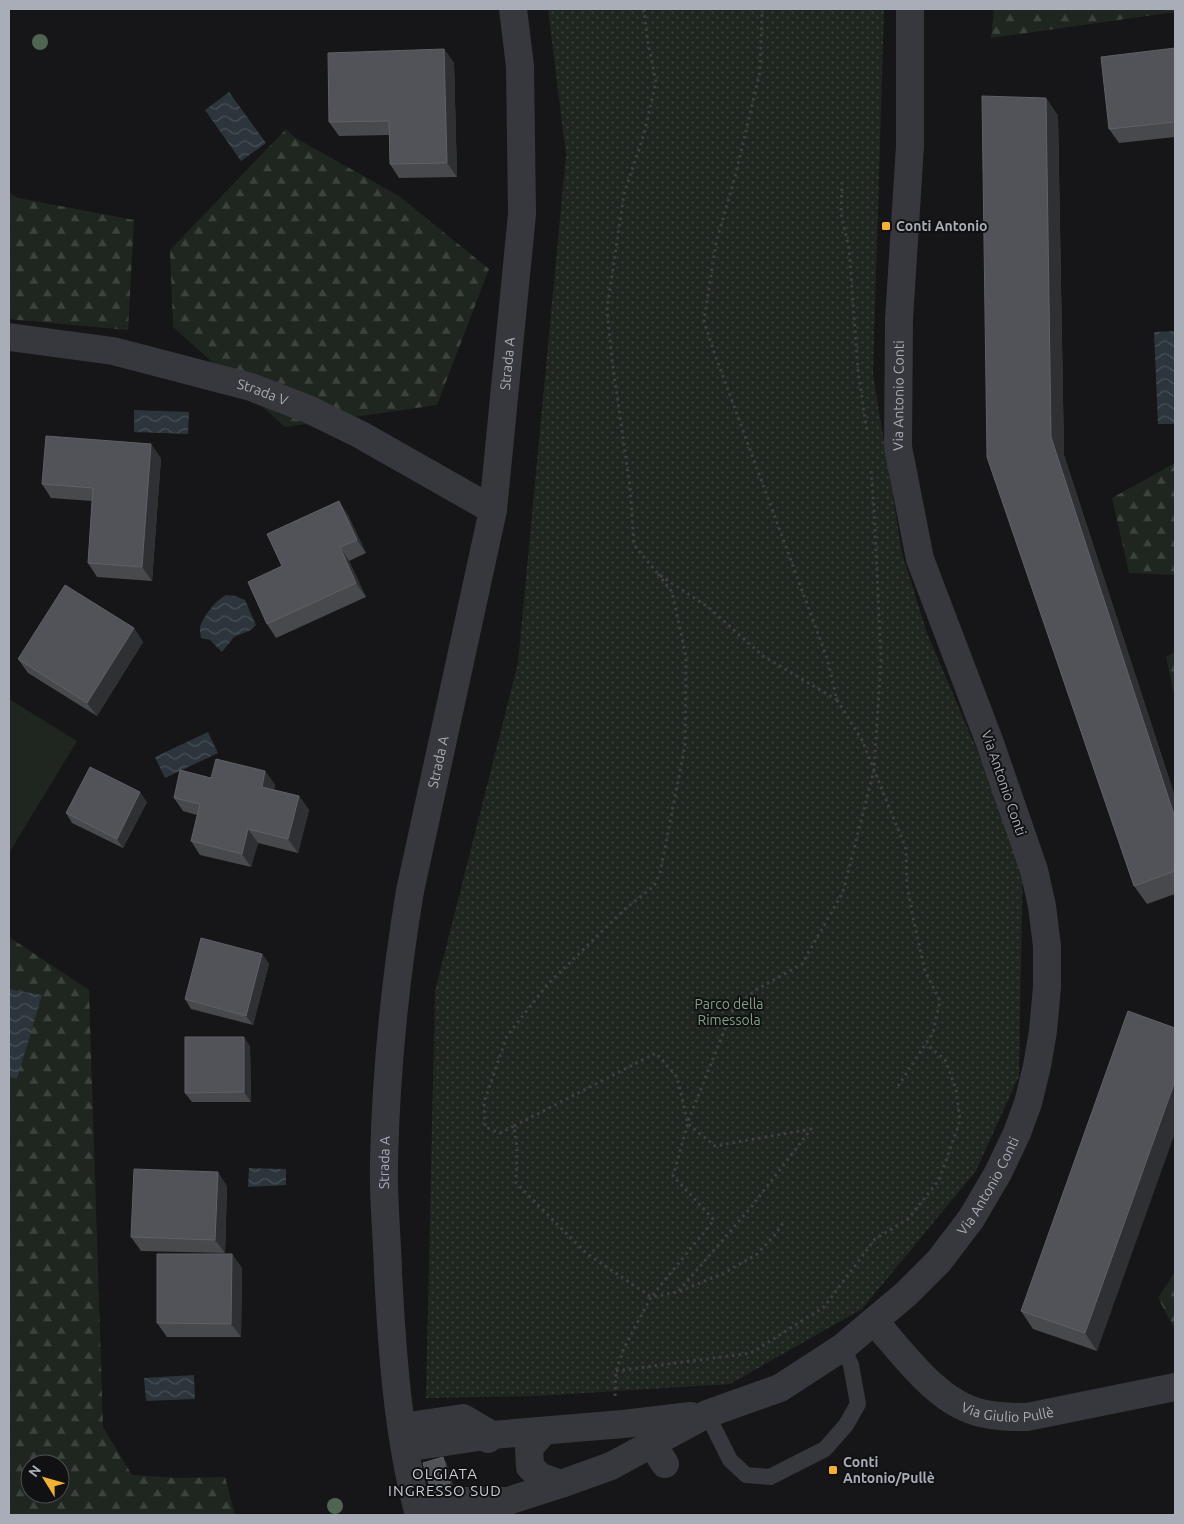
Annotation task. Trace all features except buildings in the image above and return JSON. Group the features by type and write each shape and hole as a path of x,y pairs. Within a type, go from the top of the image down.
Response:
{"street":[{"name":"Strada A","path":"418,1513 405,1448 390,1319 384,1163 391,1034 399,955 410,891 493,510 522,214 520,66 513,9"},
{"name":"Via Antonio Conti","path":"707,1414 780,1388 843,1347 906,1294 939,1261 971,1219 998,1173 1017,1133 1028,1103 1043,1031 1047,987 1047,946 1042,906 1034,870 990,743 920,559 898,447 899,319 910,146 910,9"},
{"name":"Strada V","path":"9,337 113,351 251,388 308,409 361,435 493,510"},
{"name":"Via Giulio Pullè","path":"874,1321 939,1392 959,1405 979,1413 1003,1417 1027,1417 1175,1387"},
{"path":"405,1448 467,1454 492,1435 707,1414"},
{"path":"452,1515 500,1508 611,1466 658,1454 707,1414"},
{"path":"405,1448 463,1418 492,1435"},
{"path":"544,1431 529,1448 530,1467 541,1477 561,1484"},
{"path":"418,1513 460,1500 500,1508"}],"lane":[{"path":"707,1414 730,1460 746,1475 770,1477 825,1449 846,1425 858,1404 851,1365 843,1347"}],"path":[{"path":"644,9 656,82 644,134 624,194 607,309 612,360 630,487 634,545 672,592 686,658 685,746 660,873 654,886 625,909 547,984 508,1036 484,1102 485,1127 500,1133 656,1053 677,1077 688,1124 715,1146 811,1129 752,1206 678,1292"},
{"path":"762,9 760,72 716,243 704,321 717,362 827,658 837,700 862,740 906,848 907,885 914,922 926,970 940,1001 933,1034 898,1086"},
{"path":"842,182 841,214 849,248 858,370 867,433"},
{"path":"614,1424 616,1371 624,1348 651,1297 714,1220 673,1176 688,1124 732,1011 754,991 802,964 843,892 874,770 880,659 874,508 870,470"},
{"path":"658,574 708,607 763,656 837,700"},
{"path":"616,1371 751,1353 824,1307 875,1239 908,1219 939,1180 960,1121 956,1089 945,1060 926,1044"},
{"path":"514,1126 517,1148 516,1183 586,1253 651,1297 678,1292 722,1274 756,1256 774,1236 784,1220"}],"green space":[{"name":"Parco della Rimessola","path":"548,9 884,9 873,374 902,553 927,633 1023,858 1019,1076 976,1171 862,1309 730,1384 536,1396 426,1398 435,991 518,663 566,155"},
{"path":"994,9 1175,9 1175,12 991,38"},
{"path":"286,129 294,137 399,196 489,269 437,405 285,427 173,327 170,250"},
{"path":"9,193 18,198 134,220 128,330 9,319"},
{"path":"1175,463 1175,575 1129,573 1112,498"},
{"path":"1175,652 1175,697 1166,657"},
{"path":"9,699 77,741 9,853"},
{"path":"9,937 89,990 103,1427 132,1475 177,1478 225,1477 235,1515 9,1515"},
{"path":"1175,1272 1175,1330 1158,1298"}],"water":[{"path":"229,92 266,143 241,161 205,110"},
{"path":"1175,331 1175,424 1158,424 1154,332"},
{"path":"134,410 189,412 188,434 134,432"},
{"path":"226,595 245,600 256,625 251,630 234,637 222,652 210,640 201,638 200,628 212,607"},
{"path":"208,732 218,753 165,778 155,757"},
{"path":"9,989 42,995 17,1079 9,1077"},
{"path":"249,1168 286,1169 286,1185 248,1187"},
{"path":"194,1375 195,1399 146,1401 144,1378"}],"place":[{"name":"Conti Antonio","path":"886,226"},
{"name":"Conti Antonio/Pullè","path":"833,1470"}],"district":[{"name":"OLGIATA INGRESSO SUD","path":"445,1482"}]}
